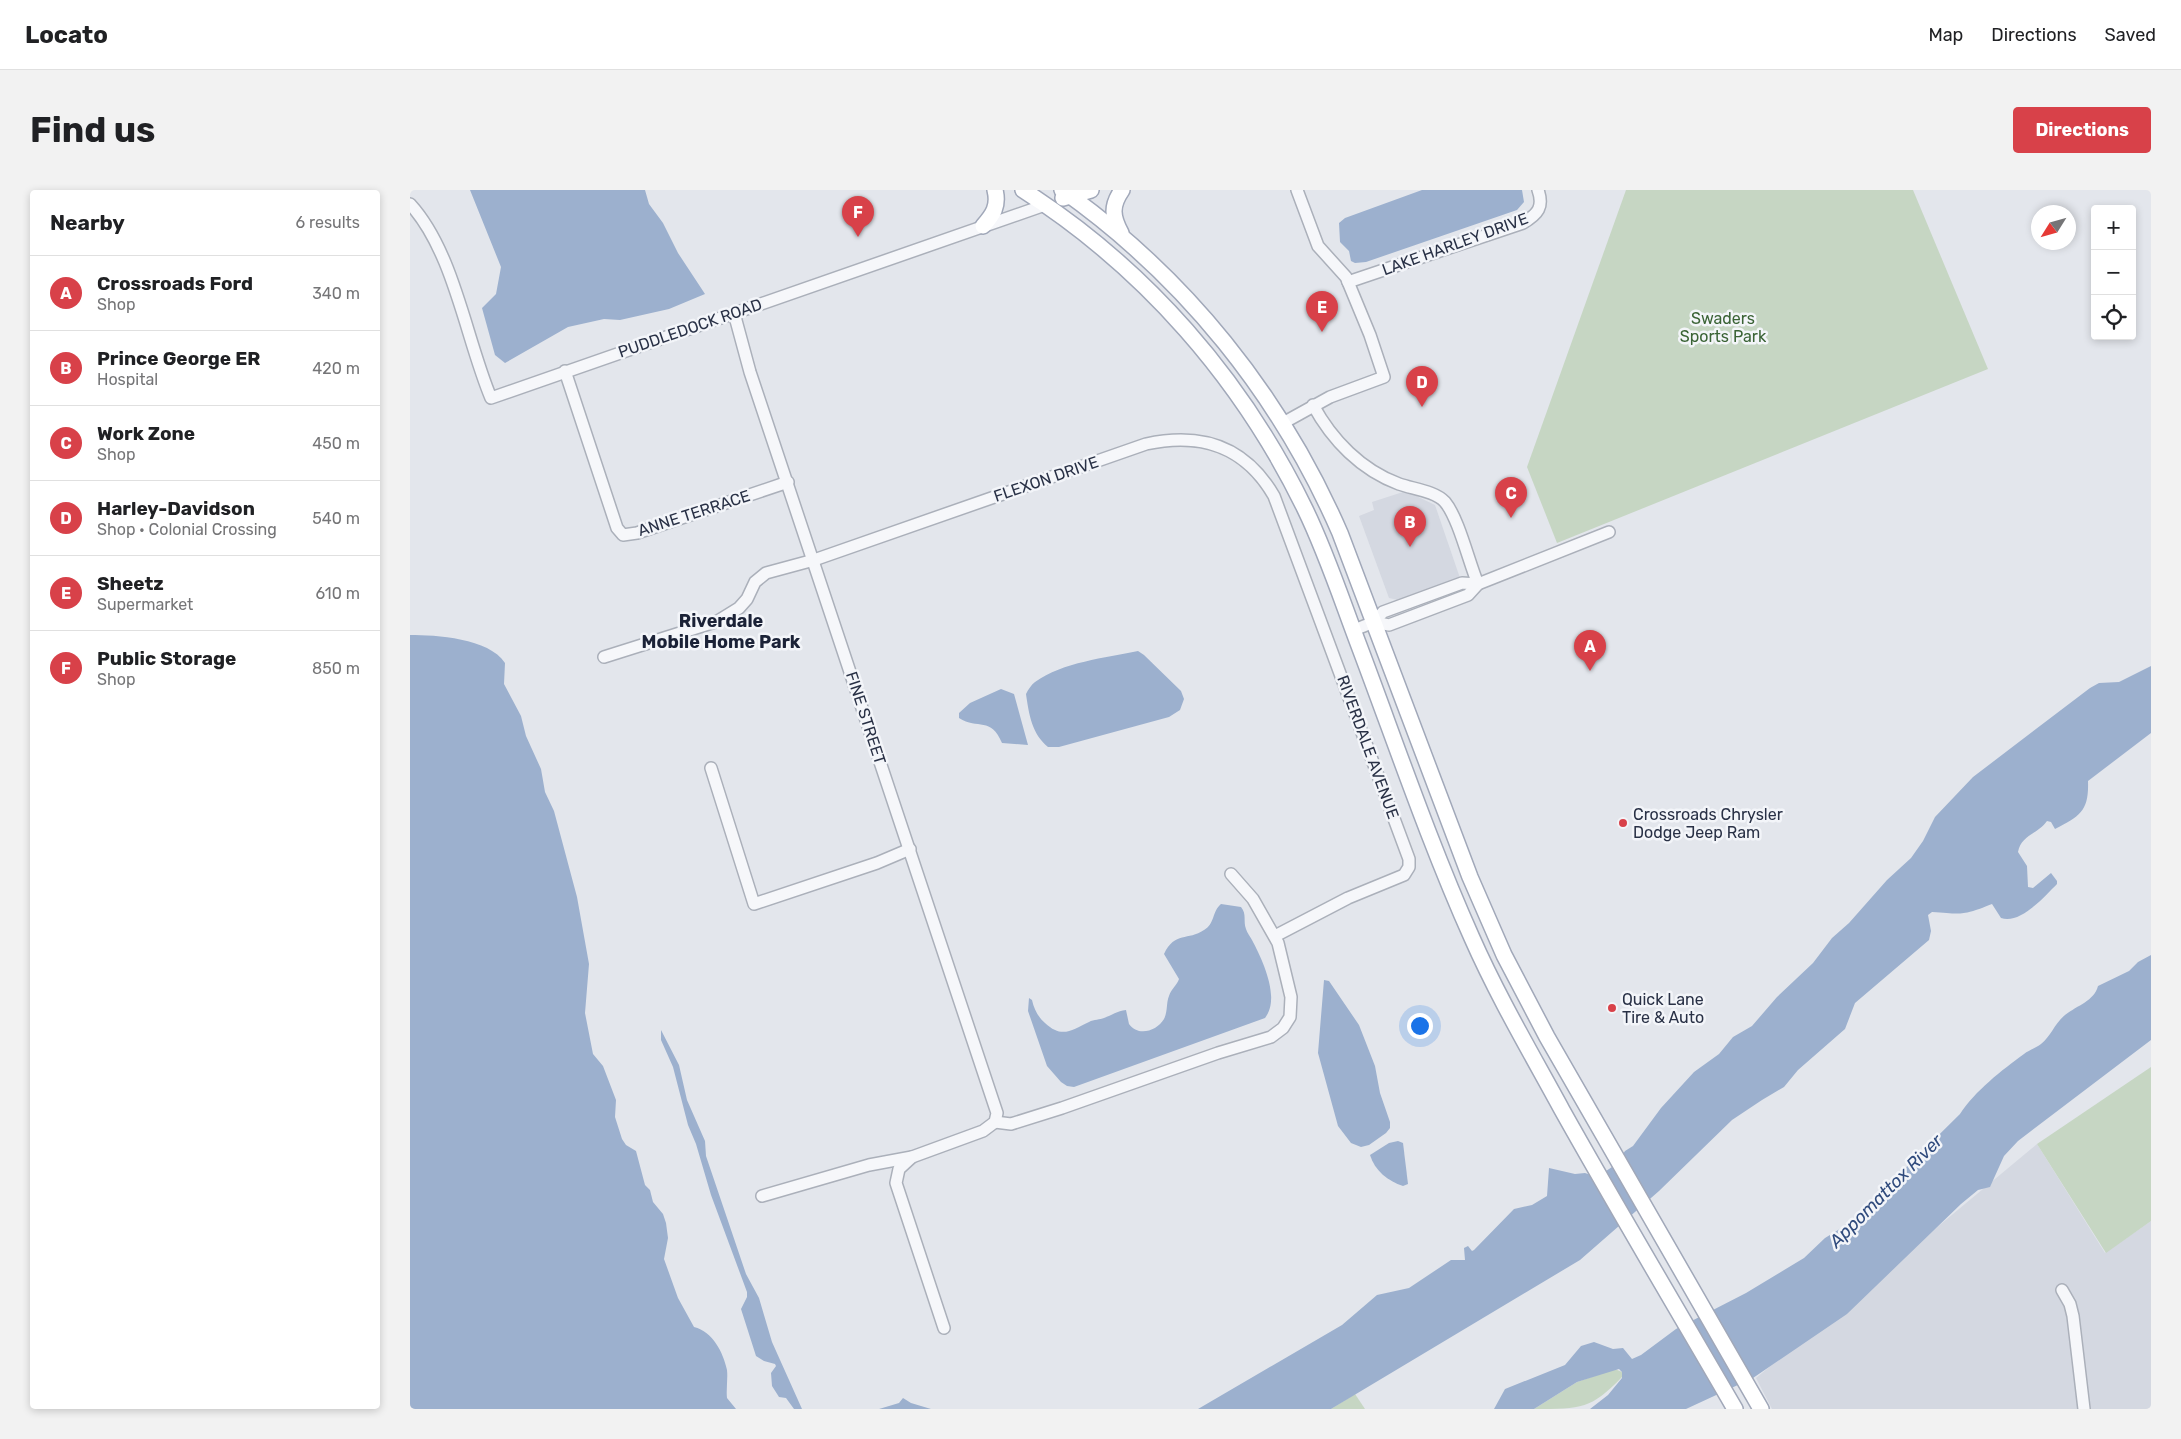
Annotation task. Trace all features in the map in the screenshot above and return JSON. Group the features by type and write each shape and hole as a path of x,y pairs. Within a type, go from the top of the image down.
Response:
{"main road":[{"path":"983,226 994,212 997,204 995,190"},
{"path":"1023,190 1045,204 1098,246 1158,299 1206,353 1232,386 1273,449 1306,511 1354,630 1444,872 1471,936 1507,1010 1576,1135 1734,1409"},
{"name":"PUDDLEDOCK ROAD","path":"1045,204 1066,193 1090,190"},
{"path":"1122,190 1113,206 1113,214 1124,238"},
{"path":"1066,193 1124,238 1182,292 1212,325 1254,378 1283,423 1327,502 1485,914 1531,1008 1761,1409"}],"street":[{"path":"1283,423 1314,405 1384,377 1370,335 1348,282 1318,246 1297,190"},
{"name":"LAKE HARLEY DRIVE","path":"1348,282 1523,223 1535,216 1540,207 1538,190"},
{"name":"PUDDLEDOCK ROAD","path":"410,204 423,221 438,248 491,398 1045,204"},
{"name":"FINE STREET","path":"734,313 750,372 990,1085 998,1113 995,1122"},
{"name":"ANNE TERRACE","path":"565,371 616,528 623,535 637,533 788,482"},
{"path":"1314,405 1325,426 1340,445 1360,461 1381,476 1436,496 1444,501 1453,517 1478,584"},
{"name":"FLEXON DRIVE","path":"604,657 718,621 739,608 747,599 755,582 766,573 814,560 1078,467 1164,440 1190,439 1205,442 1232,452 1251,466 1269,487"},
{"name":"RIVERDALE AVENUE","path":"1269,487 1298,557 1399,832 1409,865 1404,875 1348,898 1275,936"},
{"path":"1354,630 1374,622 1383,612 1389,609 1462,583 1478,584 1609,532"},
{"path":"711,768 754,904 877,863 910,849"},
{"path":"762,1196 869,1165 912,1157 978,1133 995,1122 1011,1124 1062,1108 1278,1033 1288,1022 1291,1007 1283,958 1275,936 1253,899 1231,874"},
{"path":"912,1157 903,1164 897,1176 899,1196 944,1328"},
{"path":"2062,1290 2070,1304 2073,1316 2084,1409"}],"shaded area":[{"path":"1406,491 1435,505 1460,578 1398,600 1389,598 1359,516 1374,510 1372,502"},
{"path":"2037,1144 2105,1253 2151,1221 2151,1409 1772,1409 1756,1378"}],"green space":[{"name":"Swaders Sports Park","path":"1626,190 1913,190 1988,369 1557,543 1527,467"},
{"path":"2151,1067 2151,1221 2106,1253 2037,1144"},
{"path":"1615,1369 1622,1372 1622,1377 1602,1396 1593,1401 1575,1407 1534,1409 1577,1382"},
{"path":"1355,1394 1365,1409 1331,1409"}],"water":[{"path":"470,190 645,190 649,204 663,223 678,253 705,294 669,309 620,320 604,319 568,327 505,363 495,355 482,308 496,294 501,267"},
{"path":"1422,190 1522,190 1524,202 1517,210 1366,262 1355,263 1351,261 1349,251 1340,242 1339,223 1345,218"},
{"path":"410,635 447,637 475,643 487,648 505,663 504,684 521,716 526,736 541,769 545,792 554,811 577,897 589,964 585,1013 593,1054 603,1066 616,1100 615,1117 622,1139 626,1145 636,1151 645,1185 650,1190 653,1202 663,1214 668,1238 664,1259 678,1298 694,1327 707,1333 720,1350 727,1370 727,1398 736,1409 410,1409"},
{"path":"1138,651 1181,691 1184,699 1180,710 1169,717 1059,747 1048,747 1038,736 1030,717 1026,694 1034,683 1046,675 1071,665"},
{"path":"2151,666 2151,733 2088,781 2085,806 2077,816 2055,829 2051,822 2047,821 2026,838 2020,846 2018,852 2027,866 2028,887 2033,888 2051,873 2057,881 2057,884 2032,908 2016,917 2008,919 2001,918 1992,904 1974,911 1957,914 1932,912 1928,915 1931,931 1929,940 1855,1003 1845,1029 1798,1070 1784,1087 1732,1120 1659,1191 1580,1260 1331,1409 1198,1409 1342,1325 1377,1295 1409,1288 1451,1260 1465,1260 1464,1248 1468,1246 1472,1251 1474,1250 1514,1209 1532,1205 1547,1196 1549,1168 1575,1174 1585,1173 1597,1177 1615,1165 1625,1151 1633,1146 1661,1108 1694,1072 1719,1054 1733,1037 1752,1026 1777,997 1813,963 1832,938 1849,923 1887,880 1911,858 1923,841 1935,817 1973,777 2090,688 2099,683 2119,682"},
{"path":"1001,689 1014,694 1028,745 1002,743 998,735 989,726 959,718 959,713 970,703"},
{"path":"1221,904 1241,907 1244,912 1246,930 1265,968 1271,990 1269,1010 1265,1018 1074,1087 1067,1086 1061,1082 1047,1066 1028,1011 1029,998 1032,1000 1040,1018 1057,1031 1067,1032 1091,1021 1126,1010 1129,1024 1133,1028 1147,1031 1157,1027 1164,1019 1170,994 1179,979 1164,954 1168,947 1177,939 1198,933 1208,927"},
{"name":"Appomattox River","path":"2151,955 2151,1040 2018,1141 2004,1156 1990,1187 1978,1190 1961,1204 1847,1314 1753,1378 1686,1409 1590,1409 1608,1395 1622,1378 1622,1372 1619,1369 1577,1382 1534,1409 1494,1409 1505,1389 1565,1365 1581,1346 1594,1342 1613,1349 1623,1348 1632,1359 1641,1355 1676,1329 1746,1293 1804,1258 1825,1238 1843,1227 1869,1204 1960,1114 1981,1089 2016,1060 2041,1044 2062,1018 2089,999 2098,986 2129,971 2138,962"},
{"path":"1324,980 1329,981 1359,1025 1375,1066 1380,1093 1390,1122 1390,1128 1386,1133 1369,1145 1361,1147 1351,1143 1338,1126 1318,1053"},
{"path":"661,1030 679,1065 687,1100 705,1141 706,1156 746,1274 759,1298 772,1342 802,1409 794,1409 786,1398 779,1397 772,1386 771,1373 776,1366 775,1364 764,1361 756,1356 741,1309 747,1297 747,1292 711,1195 696,1144 688,1125 673,1067 661,1040"},
{"path":"1398,1141 1403,1143 1408,1184 1403,1186 1383,1175 1375,1166 1370,1155 1389,1143"},
{"path":"903,1398 911,1403 931,1409 879,1409 899,1403"}],"place":[{"name":"Public Storage","path":"858,237"},
{"name":"Sheetz","path":"1322,332"},
{"name":"Harley-Davidson","path":"1422,407"},
{"name":"Work Zone","path":"1511,518"},
{"name":"Prince George ER","path":"1410,547"},
{"name":"Crossroads Ford","path":"1590,671"},
{"name":"Crossroads Chrysler Dodge Jeep Ram","path":"1623,823"},
{"name":"Quick Lane Tire & Auto","path":"1612,1008"}],"district":[{"name":"Riverdale Mobile Home Park","path":"721,631"}]}
